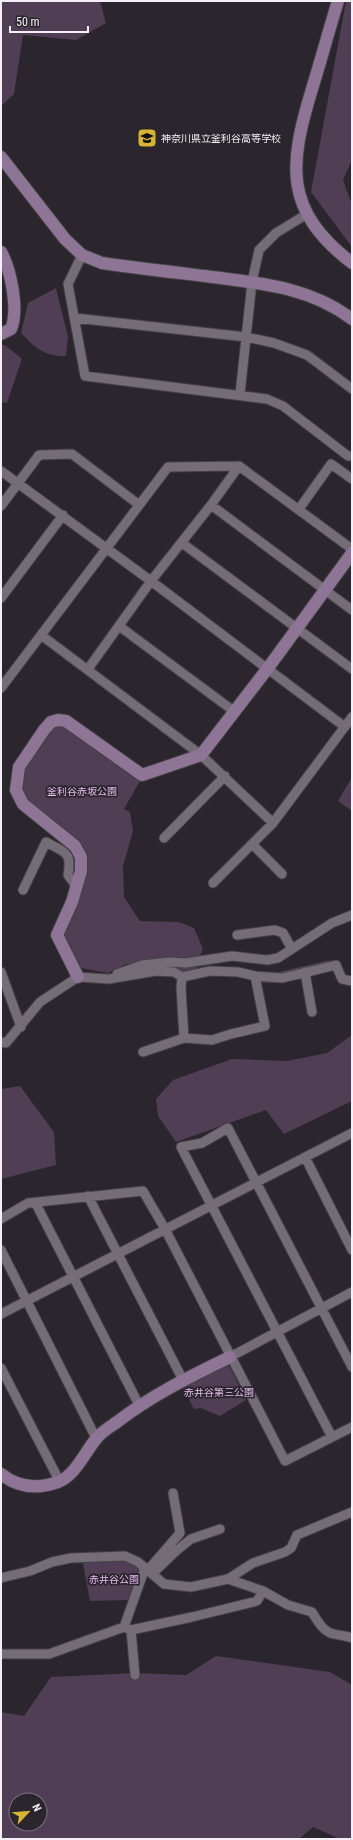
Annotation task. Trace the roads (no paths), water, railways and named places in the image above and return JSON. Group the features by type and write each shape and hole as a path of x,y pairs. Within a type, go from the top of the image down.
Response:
{"street":[{"path":"338,1 299,136 296,177 299,194 307,214 331,246 352,263"},
{"path":"1,157 65,239 82,256 102,263 252,282 295,290 318,298 352,319"},
{"path":"240,394 252,282 259,250 267,240 307,214"},
{"path":"1,252 6,262 16,311 15,321 11,329 1,334"},
{"path":"82,256 68,284 85,376 240,394 267,399 283,406 348,456 352,456"},
{"path":"75,318 246,337 274,343 307,355 352,389"},
{"path":"1,506 39,455 72,454 138,504"},
{"path":"299,509 331,464 352,480"},
{"path":"88,669 151,581 211,505 239,466"},
{"path":"1,688 138,504 168,467 239,466 352,549"},
{"path":"1,471 63,515 345,727"},
{"path":"211,505 352,610"},
{"path":"1,598 63,515"},
{"path":"182,542 352,669"},
{"path":"78,977 57,935 72,902 81,871 80,858 74,846 23,804 16,790 19,767 51,722 58,720 66,721 142,775 202,755 268,668 352,552"},
{"path":"119,626 235,712"},
{"path":"41,635 202,755 273,824"},
{"path":"213,883 273,824 352,717"},
{"path":"164,838 225,776"},
{"path":"23,890 46,842 67,854 71,860 68,875 76,886"},
{"path":"252,844 282,874"},
{"path":"109,979 122,971 142,965 168,962 186,963 232,956 267,960 278,958 332,923 352,915"},
{"path":"238,935 275,930 283,933 292,949"},
{"path":"1,1042 6,1043 21,1027 40,1002 78,977 109,979 156,971 174,972 182,977 210,971 238,972 255,976 282,978 336,965 342,979 352,981"},
{"path":"1,972 21,1027"},
{"path":"305,972 312,1012"},
{"path":"143,1052 184,1038 212,1040 264,1026 255,976"},
{"path":"182,977 181,988 184,1038"},
{"path":"332,1437 181,1147 202,1144 228,1128 352,1367"},
{"path":"1,1314 352,1133"},
{"path":"305,1157 352,1250"},
{"path":"1,1219 28,1204 35,1202 143,1190 165,1229 285,1462 352,1427"},
{"path":"88,1196 183,1380"},
{"path":"35,1202 72,1277 139,1405"},
{"path":"1,1250 96,1438"},
{"path":"1,1474 8,1480 23,1486 38,1486 60,1482 73,1471 96,1438 139,1405 183,1380 230,1357 352,1292"},
{"path":"1,1368 60,1482"},
{"path":"135,1675 128,1629 149,1570 180,1533 173,1493"},
{"path":"1,1578 30,1572 52,1562 87,1556 125,1556 138,1562 164,1584 191,1587 228,1579 252,1563 285,1552 291,1548 297,1535 352,1512"},
{"path":"149,1570 191,1540 220,1529"},
{"path":"228,1579 264,1591 288,1605 312,1612 322,1628 334,1634 342,1634 352,1638"},
{"path":"1,1654 49,1654 128,1629 192,1617 257,1601 264,1591"}],"waterway":[{"path":"278,974 329,962"}],"place":[{"name":"神奈川県立釜利谷高等学校","path":"147,138"}],"park label":[{"name":"釜利谷赤坂公園","path":"82,791"},
{"name":"赤井谷第三公園","path":"219,1392"},
{"name":"赤井谷公園","path":"114,1579"}]}
